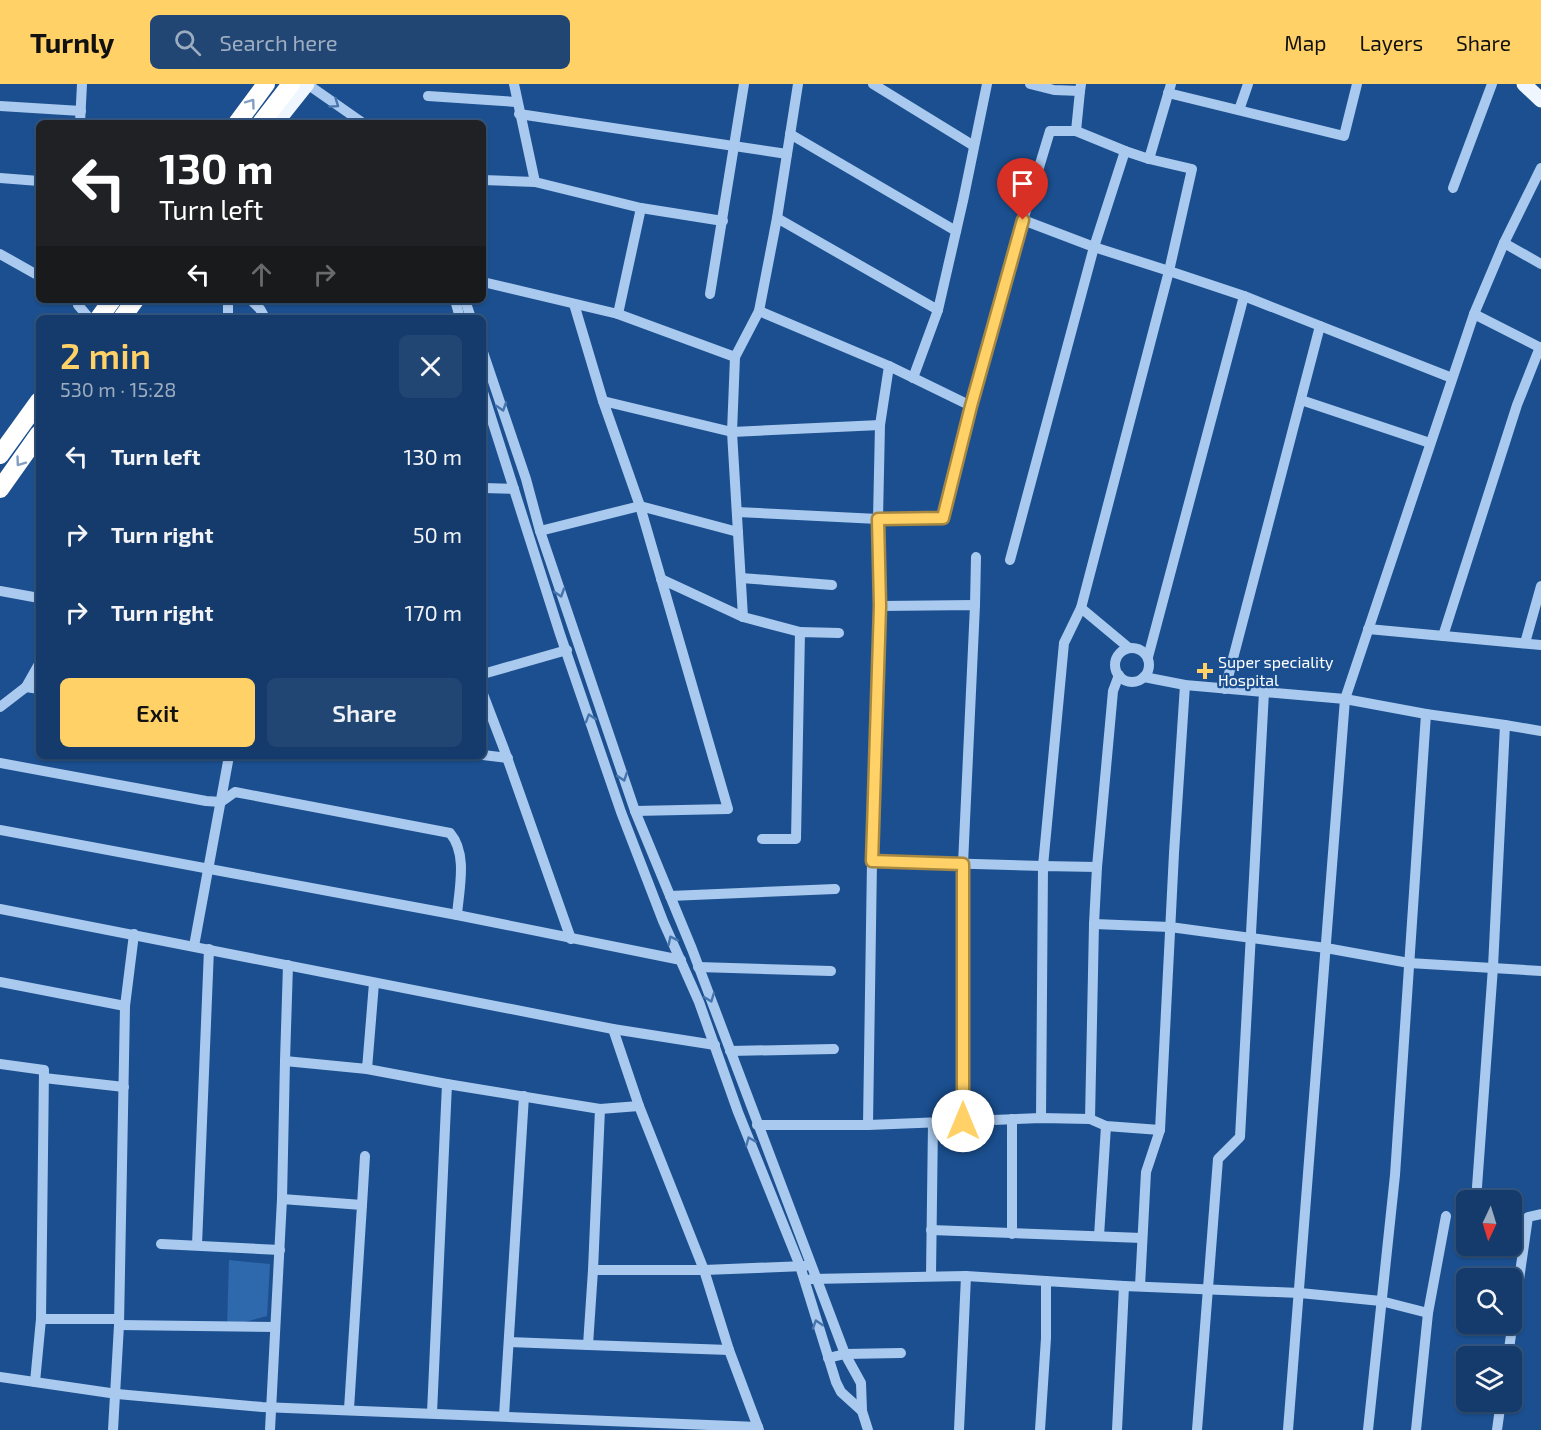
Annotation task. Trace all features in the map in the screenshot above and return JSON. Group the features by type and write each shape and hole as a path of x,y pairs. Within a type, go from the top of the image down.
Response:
{"highway":[{"path":"239,120 266,84"},
{"path":"263,120 291,84"},
{"path":"3,446 36,405"},
{"path":"0,489 36,438"}],"main road":[{"path":"278,120 307,84"},
{"path":"1524,84 1541,100"}],"street":[{"path":"80,120 82,84"},
{"path":"307,84 355,119"},
{"path":"514,84 535,182"},
{"path":"710,294 744,84"},
{"path":"743,617 732,432 735,357 759,311 777,218 798,84"},
{"path":"873,84 974,146"},
{"path":"913,378 938,310 987,84"},
{"path":"1030,84 1054,90 1080,88 1076,131"},
{"path":"1239,110 1248,84"},
{"path":"1149,159 1169,88 1239,110 1344,136 1357,84"},
{"path":"1453,188 1492,84"},
{"path":"428,96 517,102"},
{"path":"0,106 81,111"},
{"path":"519,114 787,153"},
{"path":"737,512 878,519 943,518 971,406 1050,131 1076,131 1149,159 1192,169 1169,271 1081,608 1064,643 1043,866 1041,1118"},
{"path":"790,134 956,231"},
{"path":"1010,560 1094,247 1125,151"},
{"path":"1288,1430 1345,699 1474,314 1504,243 1541,168"},
{"path":"0,178 36,181"},
{"path":"486,180 535,182 641,208 723,221"},
{"path":"618,314 641,208"},
{"path":"777,218 938,310"},
{"path":"1023,220 1094,247 1244,296 1452,378"},
{"path":"1504,243 1541,264"},
{"path":"0,254 36,274"},
{"path":"486,283 618,314 735,357"},
{"path":"1148,657 1140,649 1124,650 1116,658 1116,670 1128,681 1140,680 1149,668 1148,657 1244,296"},
{"path":"77,303 87,315"},
{"path":"254,303 263,315"},
{"path":"574,304 603,401 640,506 728,809 635,811"},
{"path":"759,311 889,366 971,406"},
{"path":"1443,636 1514,415 1540,347 1474,314"},
{"path":"1225,688 1320,326"},
{"path":"486,361 526,479 540,531 635,811 698,967 757,1125 805,1266 804,1280 828,1358 841,1392 862,1411"},
{"path":"868,1125 872,861 880,606 878,519 880,425 889,366"},
{"path":"1301,400 1430,443"},
{"path":"603,401 732,432 880,425"},
{"path":"486,405 636,852 805,1266 816,1279 845,1354 861,1383 862,1411 868,1430"},
{"path":"486,488 514,489"},
{"path":"540,531 640,506 738,532"},
{"path":"963,1121 963,864 976,557"},
{"path":"741,578 832,585"},
{"path":"661,579 743,617 800,632 838,633"},
{"path":"1525,643 1541,585"},
{"path":"0,591 36,597"},
{"path":"880,606 975,605"},
{"path":"1081,608 1129,648"},
{"path":"1368,629 1541,645"},
{"path":"762,839 796,839 800,632"},
{"path":"486,673 567,650"},
{"path":"0,707 26,687 36,669"},
{"path":"1090,1119 1097,867 1113,691 1119,675"},
{"path":"1144,677 1185,685 1345,699 1541,731"},
{"path":"1140,1286 1146,1172 1160,1130 1185,685"},
{"path":"26,687 36,689"},
{"path":"1197,1430 1218,1159 1240,1137 1264,692"},
{"path":"486,702 571,939"},
{"path":"1368,1430 1395,1175 1426,714"},
{"path":"1477,1187 1493,967 1505,725"},
{"path":"486,755 507,758"},
{"path":"194,946 228,759"},
{"path":"0,763 206,801 221,802 235,792 450,832 458,841 461,857 457,915"},
{"path":"0,830 457,915 681,960"},
{"path":"872,861 1097,867"},
{"path":"670,896 835,889"},
{"path":"0,909 613,1029 715,1045"},
{"path":"1094,924 1170,927 1326,948 1409,963 1541,971"},
{"path":"114,1430 119,1322 125,1006 134,934"},
{"path":"197,1245 209,949"},
{"path":"270,1430 282,1199 288,965"},
{"path":"698,967 831,971"},
{"path":"0,982 125,1006"},
{"path":"367,1069 374,983"},
{"path":"0,1377 117,1394 272,1407 758,1428 729,1350 704,1270 639,1106 613,1029"},
{"path":"730,1051 834,1049"},
{"path":"285,1061 367,1069 600,1109 639,1106"},
{"path":"0,1064 44,1070 41,1319 35,1382"},
{"path":"44,1078 123,1087"},
{"path":"728,1082 741,1079"},
{"path":"432,1413 447,1084"},
{"path":"504,1416 524,1096"},
{"path":"588,1346 600,1109"},
{"path":"757,1125 868,1125 1041,1118 1090,1119 1107,1126 1160,1130"},
{"path":"1012,1119 1012,1234"},
{"path":"931,1276 933,1122"},
{"path":"1099,1236 1107,1126"},
{"path":"349,1409 365,1156"},
{"path":"282,1199 362,1205"},
{"path":"1509,1346 1528,1217 1541,1214"},
{"path":"1416,1430 1428,1313 1446,1216"},
{"path":"931,1230 1142,1238"},
{"path":"161,1244 280,1250"},
{"path":"593,1270 704,1270 805,1266"},
{"path":"804,1280 966,1276 1124,1286 1207,1288 1300,1293 1381,1301 1428,1313"},
{"path":"959,1430 966,1276"},
{"path":"1040,1430 1046,1338 1046,1281"},
{"path":"1117,1430 1124,1286"},
{"path":"41,1319 275,1327"},
{"path":"509,1342 729,1350"},
{"path":"828,1358 845,1354 901,1353"},
{"path":"1497,1430 1499,1412"}],"shaded area":[{"path":"229,1260 270,1264 267,1316 227,1327"}],"place":[{"name":"Super speciality Hospital","path":"1205,671"}],"route":[{"path":"963,1121 963,864 872,861 880,606 878,519 943,518 971,406 1023,220"}]}
